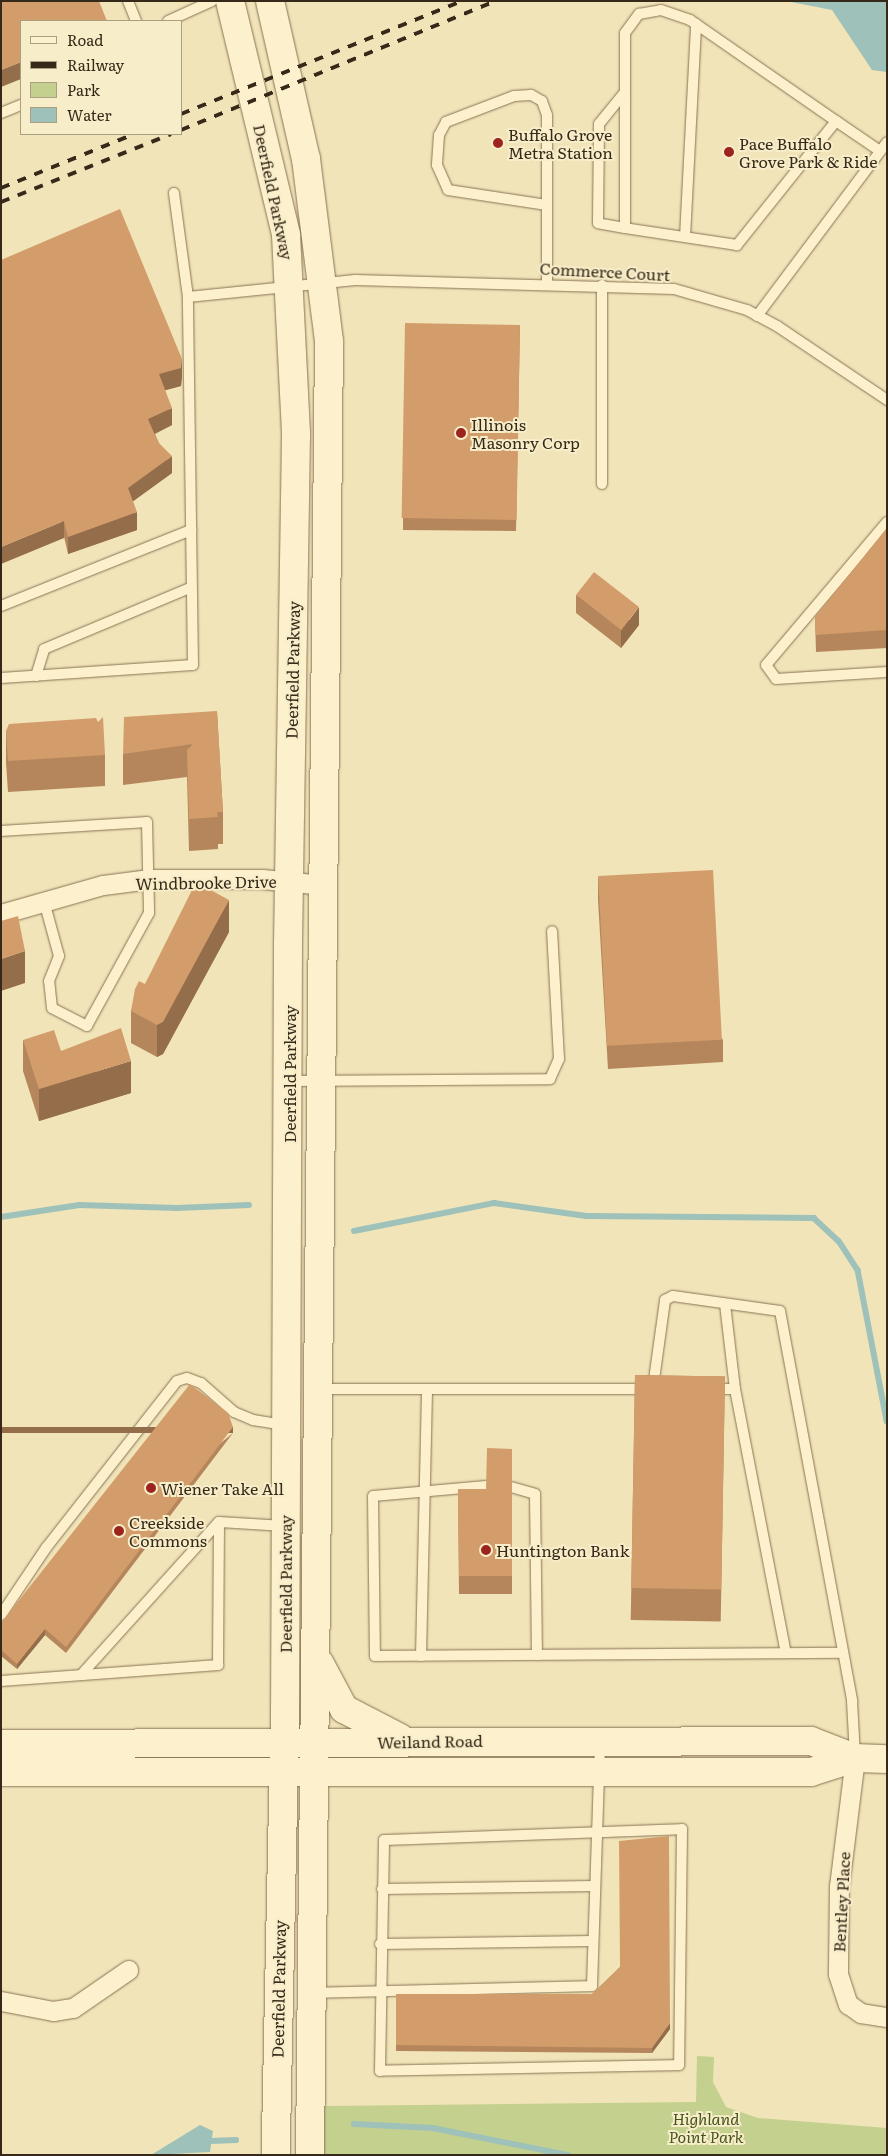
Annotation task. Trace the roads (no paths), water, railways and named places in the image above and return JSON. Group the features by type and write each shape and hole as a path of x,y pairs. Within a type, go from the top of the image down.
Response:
{"main road":[{"name":"Deerfield Parkway","path":"230,1 286,235 292,284 296,435 289,881 285,1742 276,2155"},
{"name":"Deerfield Parkway","path":"270,1 295,102 324,282 329,449 310,2155"},
{"path":"316,1649 334,1696 344,1709 383,1732 411,1742"},
{"name":"Weiland Road","path":"1,1744 600,1740 811,1741 855,1758 887,1759"},
{"name":"Weiland Road","path":"1,1772 811,1772 855,1758"}],"street":[{"name":"Windbrooke Drive","path":"1,914 44,901 150,879 289,881 324,885"},
{"name":"Bentley Place","path":"855,1758 839,1886 838,1974 848,2004 862,2013 887,2017"},
{"path":"1,2001 53,2011 73,2008 128,1970"}],"lane":[{"path":"128,1 136,20"},
{"path":"170,20 212,1"},
{"path":"625,228 625,33 639,14 661,10 696,24 880,151"},
{"path":"685,238 696,24"},
{"path":"625,92 599,124 598,223 685,238 737,245 836,121"},
{"path":"546,283 547,205 547,115 542,101 531,95 514,96 446,122 439,135 437,165 448,190 547,205"},
{"path":"1,113 20,105"},
{"path":"757,316 887,142"},
{"path":"1,678 193,665 188,297 174,193"},
{"name":"Commerce Court","path":"188,297 292,284 324,282 546,283 674,289 757,316 887,400"},
{"path":"602,285 602,484"},
{"path":"887,522 766,665 776,680 887,672"},
{"path":"1,606 191,530"},
{"path":"36,676 44,649 192,587"},
{"path":"1,831 147,822 150,879 149,913 88,1026 52,1008 49,982 59,956 44,901"},
{"path":"289,1081 550,1079 559,1059 552,931"},
{"path":"319,1389 657,1389 665,1300 673,1296 780,1311 852,1700 855,1758"},
{"path":"725,1304 735,1389 786,1653"},
{"path":"1,1615 46,1548 177,1381 187,1378 201,1383 246,1417 286,1425"},
{"path":"420,1656 427,1389"},
{"path":"698,1389 735,1389"},
{"path":"486,1486 379,1493 372,1501 375,1656 843,1652"},
{"path":"511,1486 535,1494 537,1655"},
{"path":"219,1522 285,1526"},
{"path":"1,1681 218,1665 219,1522"},
{"path":"81,1675 219,1522"},
{"path":"312,1993 592,1986 595,1835 600,1740"},
{"path":"677,1828 685,1834 679,2065 380,2071 379,1992 382,1889 382,1844 387,1837 595,1835 677,1828"},
{"path":"382,1889 594,1886"},
{"path":"380,1944 593,1941"}],"water":[{"path":"786,1 887,1 887,72 872,70 832,10"},
{"path":"200,2125 213,2131 210,2152 151,2155"}],"waterway":[{"path":"354,1231 494,1203 586,1216 814,1218 839,1241 858,1270 887,1421"},
{"path":"1,1217 79,1205 177,1208 249,1205"},
{"path":"354,2124 433,2128 568,2155"},
{"path":"211,2141 236,2140"}],"railway":[{"path":"182,114 462,1"},
{"path":"182,130 496,1"},
{"path":"1,188 132,135"},
{"path":"1,202 168,135"}],"place":[{"name":"Buffalo Grove Metra Station","path":"498,143"},
{"name":"Pace Buffalo Grove Park & Ride","path":"729,152"},
{"name":"Illinois Masonry Corp","path":"461,433"},
{"name":"Wiener Take All","path":"151,1488"},
{"name":"Creekside Commons","path":"119,1531"},
{"name":"Huntington Bank","path":"486,1550"}],"park label":[{"name":"Highland Point Park","path":"706,2127"}]}
